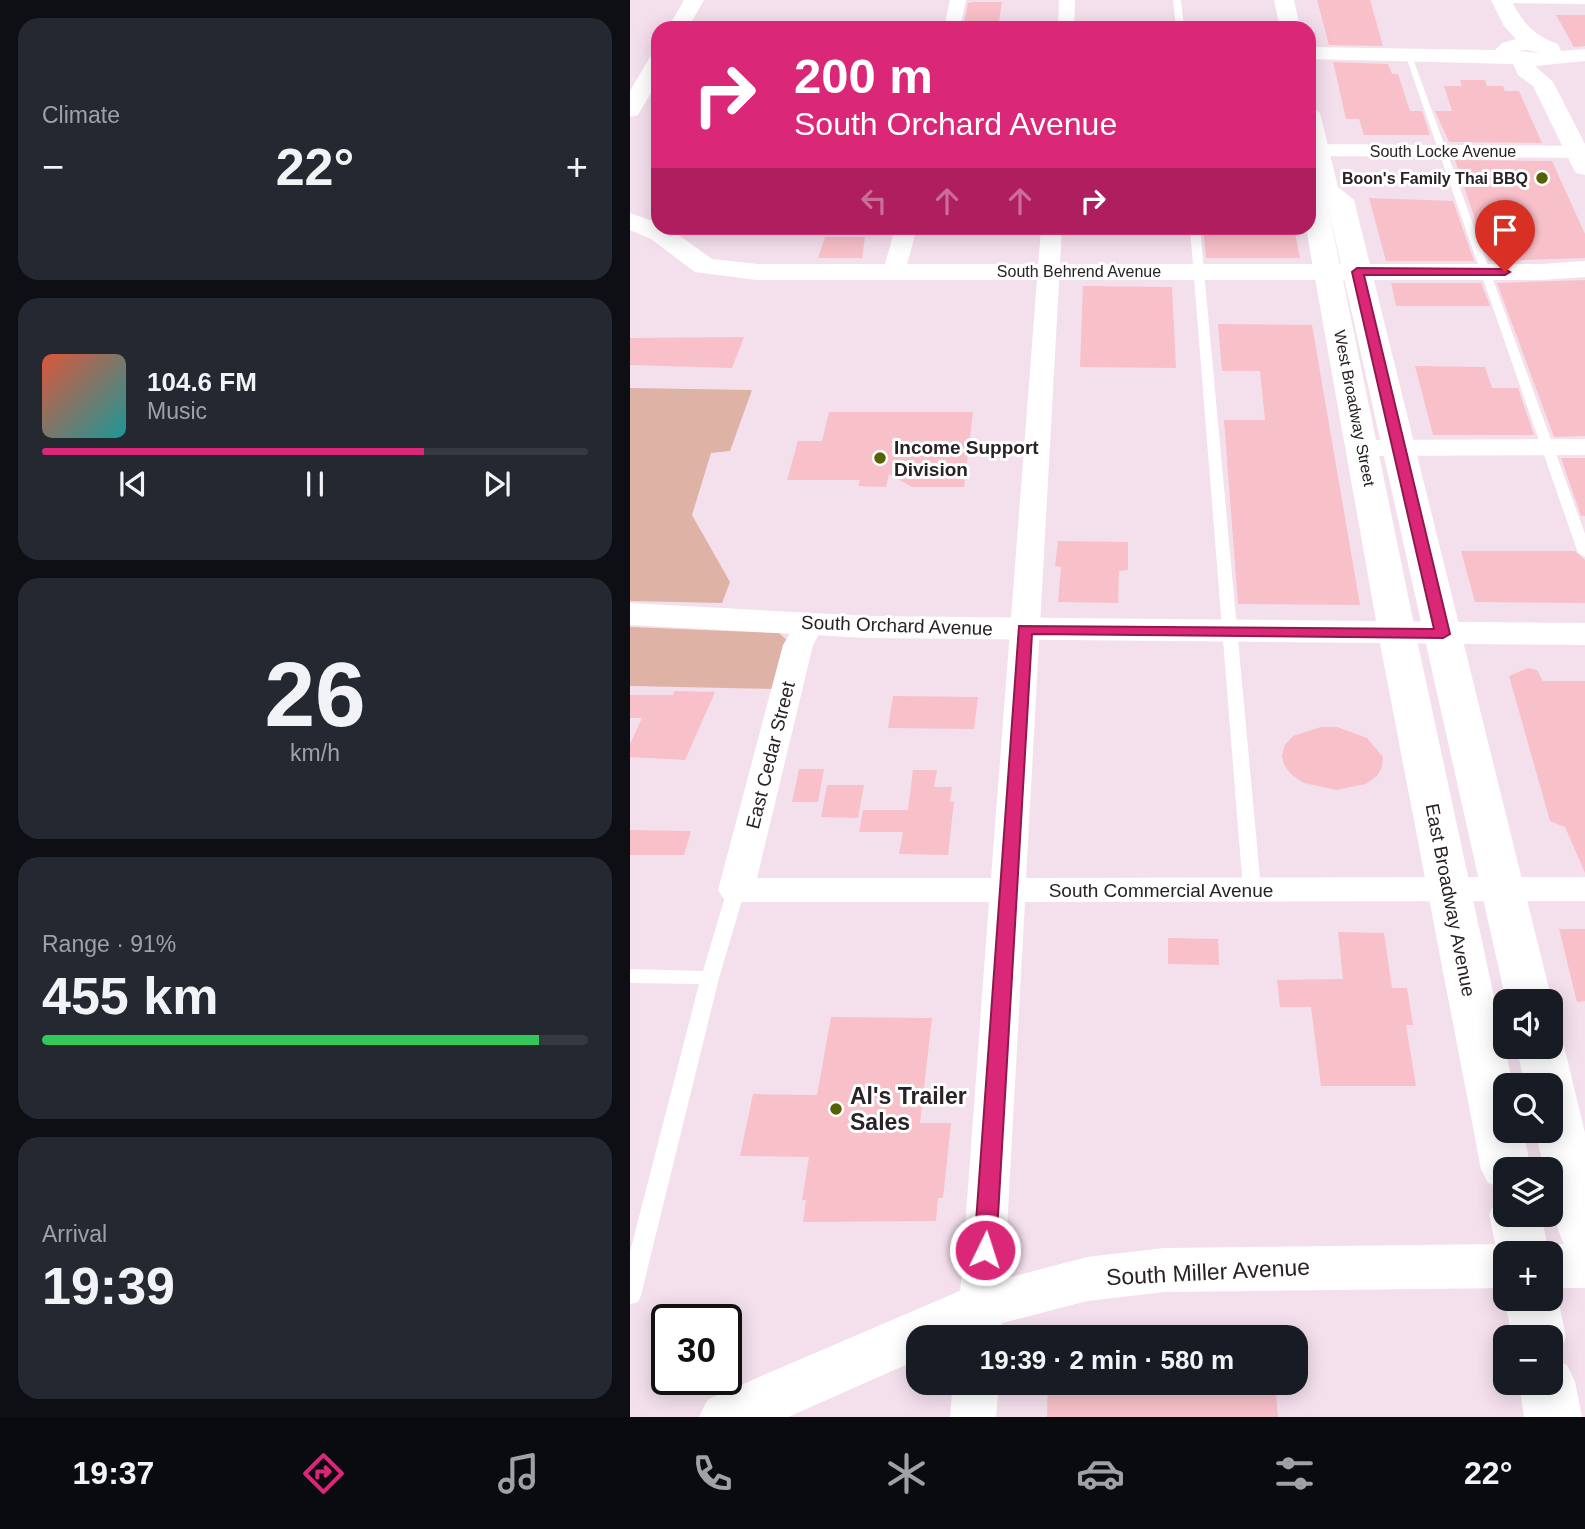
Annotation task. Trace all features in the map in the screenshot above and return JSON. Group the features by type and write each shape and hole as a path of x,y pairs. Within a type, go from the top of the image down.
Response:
{"main road":[{"path":"682,21 694,0"},
{"path":"1284,0 1288,21"},
{"path":"1502,2 1582,157"},
{"path":"1529,53 1585,50"},
{"path":"1316,53 1585,55"},
{"path":"640,95 651,75"},
{"name":"West Broadway Street","path":"1316,159 1326,190 1316,198"},
{"name":"West Broadway Street","path":"1316,205 1344,272 1399,448 1443,634"},
{"name":"South Behrend Avenue","path":"630,221 651,229"},
{"name":"South Behrend Avenue","path":"663,235 705,266 757,272 1585,270"},
{"name":"West Broadway Street","path":"1344,272 1363,448 1397,631"},
{"name":"South Behrend Avenue","path":"1542,272 1585,276"},
{"name":"South Orchard Avenue","path":"630,614 810,623 1025,629 1585,634"},
{"name":"East Broadway Avenue","path":"1397,631 1504,1157"},
{"path":"1443,634 1526,989"},
{"path":"1563,1143 1585,1235"},
{"name":"South Miller Avenue","path":"728,1417 1087,1279 1164,1270 1368,1265 1493,1266"},
{"path":"1563,1266 1585,1266"},
{"path":"1549,1395 1553,1417"}],"street":[{"path":"954,21 958,0"},
{"path":"1066,21 1067,0"},
{"name":"South Locke Avenue","path":"1316,150 1442,151 1582,157"},
{"path":"894,272 904,235"},
{"path":"980,1321 1050,235"},
{"path":"1363,448 1585,447"},
{"name":"East Cedar Street","path":"736,890 798,645 810,623"},
{"name":"South Commercial Avenue","path":"736,890 1008,891 1448,887 1585,889"},
{"path":"973,1417 975,1395"}],"lane":[{"path":"1177,0 1179,21"},
{"path":"1502,2 1585,4"},
{"path":"1406,53 1585,554"},
{"path":"1195,235 1252,889"},
{"path":"630,1295 710,978 736,890"},
{"path":"630,976 710,978"}],"shaded area":[{"path":"630,388 752,390 730,451 711,453 692,515 730,582 722,603 630,601"},
{"path":"630,627 779,633 788,641 775,689 630,686"}],"building":[{"path":"1317,0 1370,0 1383,46 1329,45"},
{"path":"1002,2 999,21 964,21 968,3"},
{"path":"1556,15 1585,15 1585,46 1574,47"},
{"path":"1333,62 1388,64 1392,74 1398,74 1410,111 1422,111 1430,135 1364,135 1359,119 1346,119"},
{"path":"1460,80 1485,80 1487,86 1503,86 1505,91 1519,91 1542,143 1449,142 1435,111 1452,111 1444,86 1462,86"},
{"path":"1455,160 1552,161 1585,234 1585,258 1489,261"},
{"path":"1369,198 1453,201 1474,261 1386,261"},
{"path":"1204,235 1295,235 1300,258 1206,258"},
{"path":"825,237 865,237 862,258 818,258"},
{"path":"1585,280 1585,436 1554,437 1497,283"},
{"path":"1391,283 1481,283 1490,306 1396,306"},
{"path":"1083,286 1172,287 1176,368 1080,367"},
{"path":"1218,324 1312,325 1360,605 1238,604 1224,420 1265,420 1260,371 1222,371"},
{"path":"744,337 732,368 630,365 630,338"},
{"path":"1415,366 1485,367 1492,388 1518,388 1534,435 1433,435"},
{"name":"Income Support Division","path":"829,412 973,412 964,487 912,487 889,474 886,487 858,486 860,480 787,480 798,441 822,441"},
{"path":"1561,458 1585,458 1585,516 1581,516"},
{"path":"1058,541 1128,542 1128,570 1119,571 1118,603 1058,602 1061,567 1055,566"},
{"path":"1461,551 1575,551 1585,560 1585,603 1475,602"},
{"path":"1528,668 1537,670 1543,681 1585,681 1585,873 1565,827 1550,821 1509,676"},
{"path":"674,691 715,692 685,760 630,757 630,744 642,718 630,718 630,695 673,695"},
{"path":"893,696 978,697 974,729 888,728"},
{"path":"1321,727 1337,727 1367,738 1383,757 1377,776 1366,784 1336,790 1304,783 1292,775 1284,765 1282,755 1285,745 1293,736"},
{"path":"799,769 824,769 818,802 792,802"},
{"path":"913,770 937,770 934,787 952,787 950,802 954,801 948,855 899,854 903,832 859,832 863,810 908,810"},
{"path":"827,785 864,785 858,818 821,817"},
{"path":"630,830 691,831 684,855 630,855"},
{"path":"1559,929 1585,929 1585,1001 1577,1002"},
{"path":"1338,932 1384,933 1392,988 1407,988 1413,1025 1406,1025 1416,1086 1321,1086 1311,1007 1280,1007 1277,980 1343,979"},
{"path":"1168,938 1218,939 1219,965 1168,964"},
{"name":"Al's Trailer Sales","path":"831,1017 932,1018 920,1123 951,1123 943,1198 938,1198 936,1221 803,1222 806,1200 802,1200 809,1157 740,1156 753,1094 817,1095"},
{"path":"1048,1395 1276,1395 1278,1417 1047,1417"}],"place":[{"name":"Boon's Family Thai BBQ","path":"1542,178"},
{"name":"Income Support Division","path":"880,458"},
{"name":"Al's Trailer Sales","path":"836,1109"}],"route":[{"path":"985,1250 1025,629 1397,631 1443,634 1357,272 1505,272"}]}
